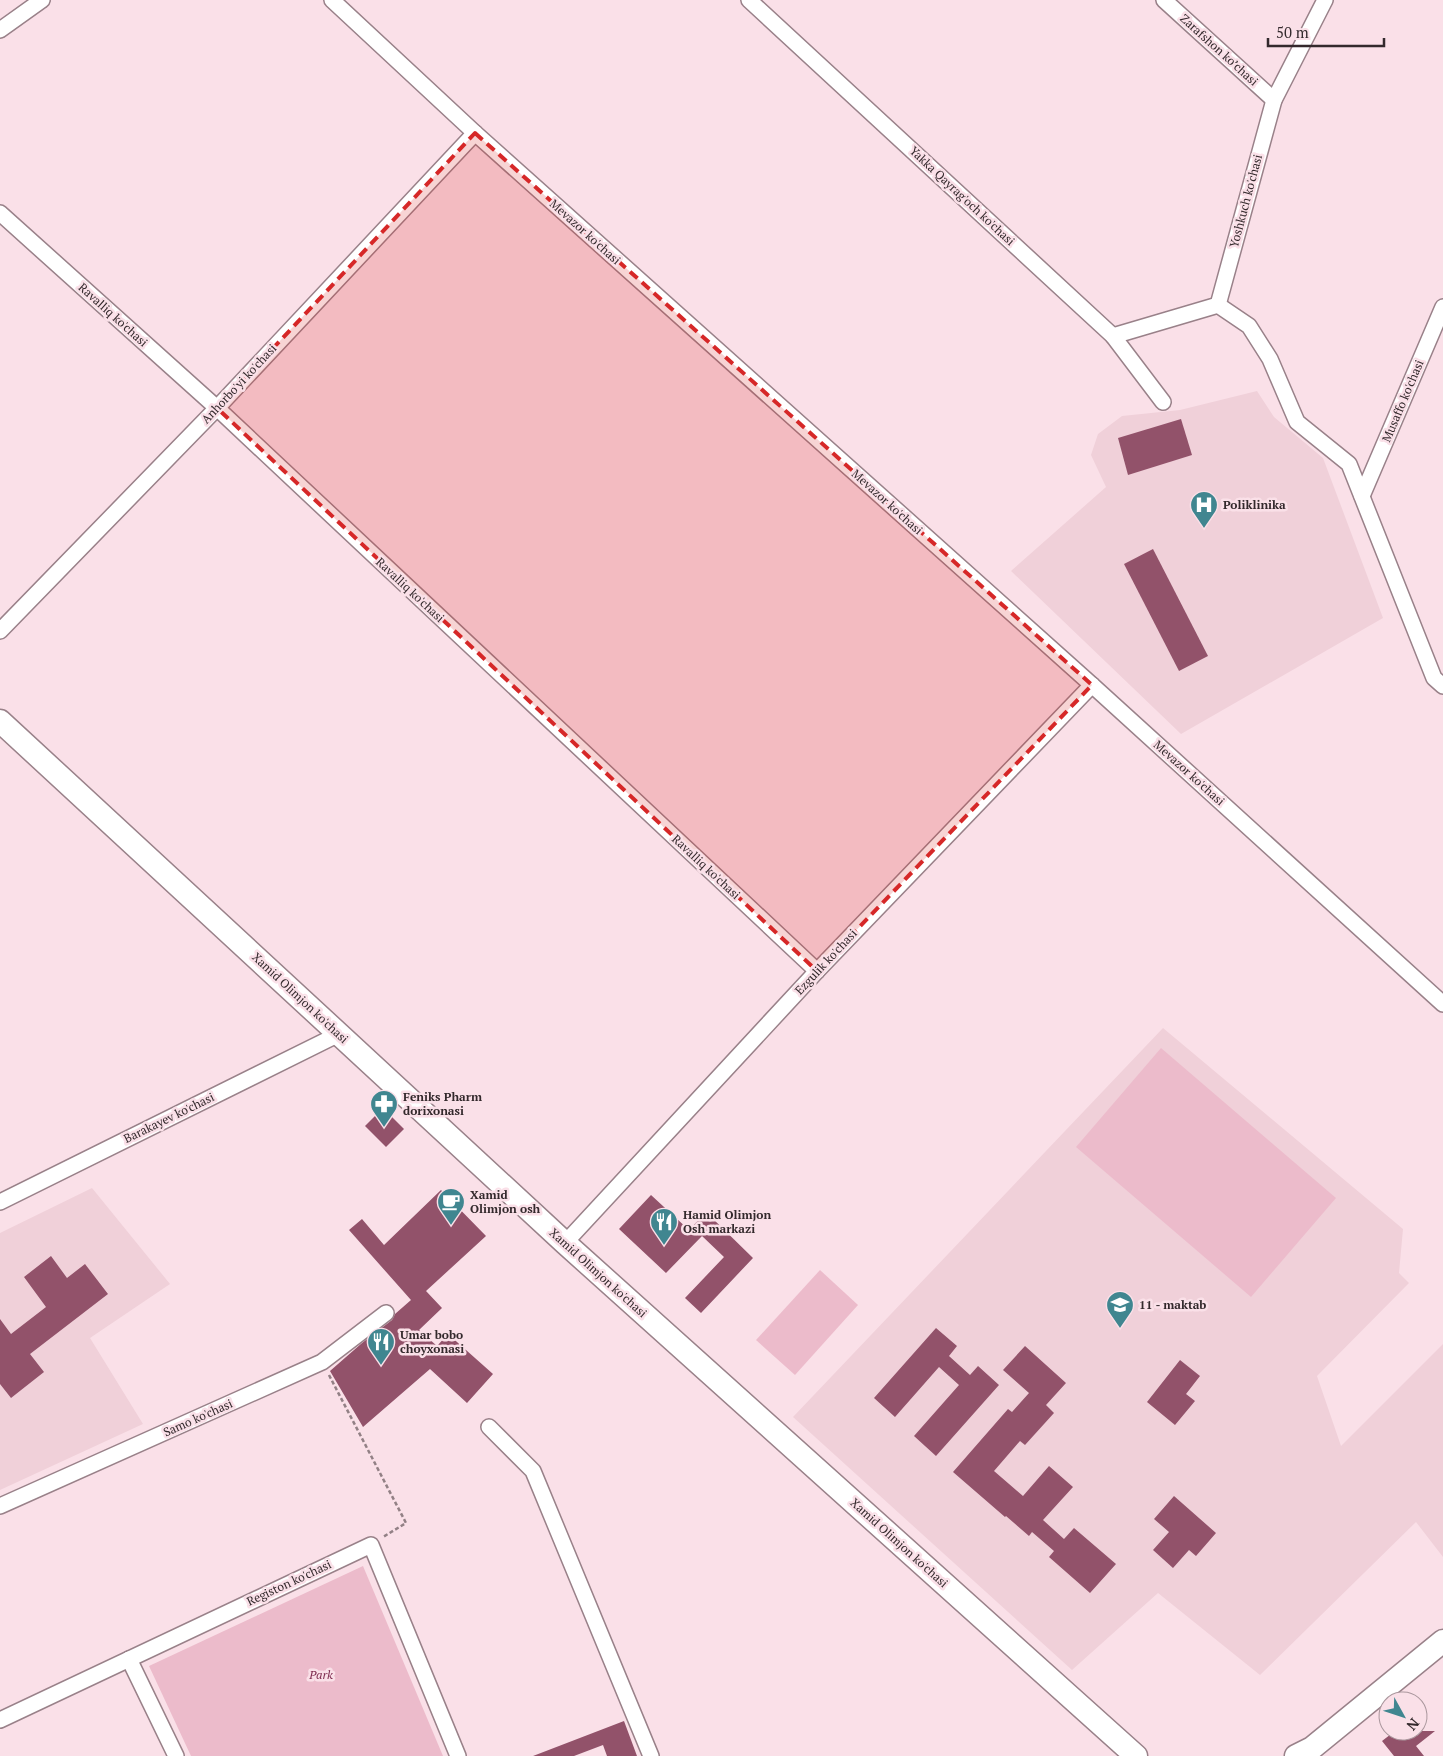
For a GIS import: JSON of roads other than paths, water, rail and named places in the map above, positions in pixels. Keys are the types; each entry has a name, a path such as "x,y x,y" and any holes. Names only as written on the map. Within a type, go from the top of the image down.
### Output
{"main road":[{"name":"Xamid Olimjon ko'chasi","path":"0,721 565,1243 1136,1756"},
{"path":"1296,1756 1312,1748 1443,1641"}],"street":[{"path":"0,30 42,0"},
{"name":"Mevazor ko'chasi","path":"332,0 475,133 1092,685 1443,1004"},
{"name":"Yakka Qayrag'och ko'chasi","path":"750,0 1113,336 1163,402"},
{"name":"Zarafshon ko’chasi","path":"1164,0 1274,100"},
{"name":"Yoshkuch ko'chasi","path":"1218,305 1274,100 1325,0"},
{"name":"Anhorbo'yi ko'chasi","path":"0,632 217,408 475,133"},
{"name":"Ravalliq ko'chasi","path":"0,213 217,408 817,971"},
{"path":"1113,336 1218,305 1249,326 1270,359 1297,422 1349,464 1434,678 1443,686"},
{"name":"Musaffo ko'chasi","path":"1362,496 1443,307"},
{"name":"Ezgulik ko'chasi","path":"565,1243 817,971 1092,685"},
{"name":"Barakayev ko'chasi","path":"0,1202 339,1034"},
{"name":"Samo ko'chasi","path":"0,1506 322,1362 386,1313"},
{"path":"489,1427 533,1471 651,1756"},
{"name":"Registon ko'chasi","path":"0,1720 371,1545 458,1756"},
{"path":"129,1659 176,1756"}],"place":[{"name":"Poliklinika","path":"1204,529"},
{"name":"Feniks Pharm dorixonasi","path":"384,1128"},
{"name":"Xamid Olimjon osh","path":"451,1226"},
{"name":"Hamid Olimjon Osh markazi","path":"664,1246"},
{"name":"11 - maktab","path":"1120,1329"},
{"name":"Umar bobo choyxonasi","path":"381,1366"}],"park label":[{"name":"Park","path":"321,1675"}]}
